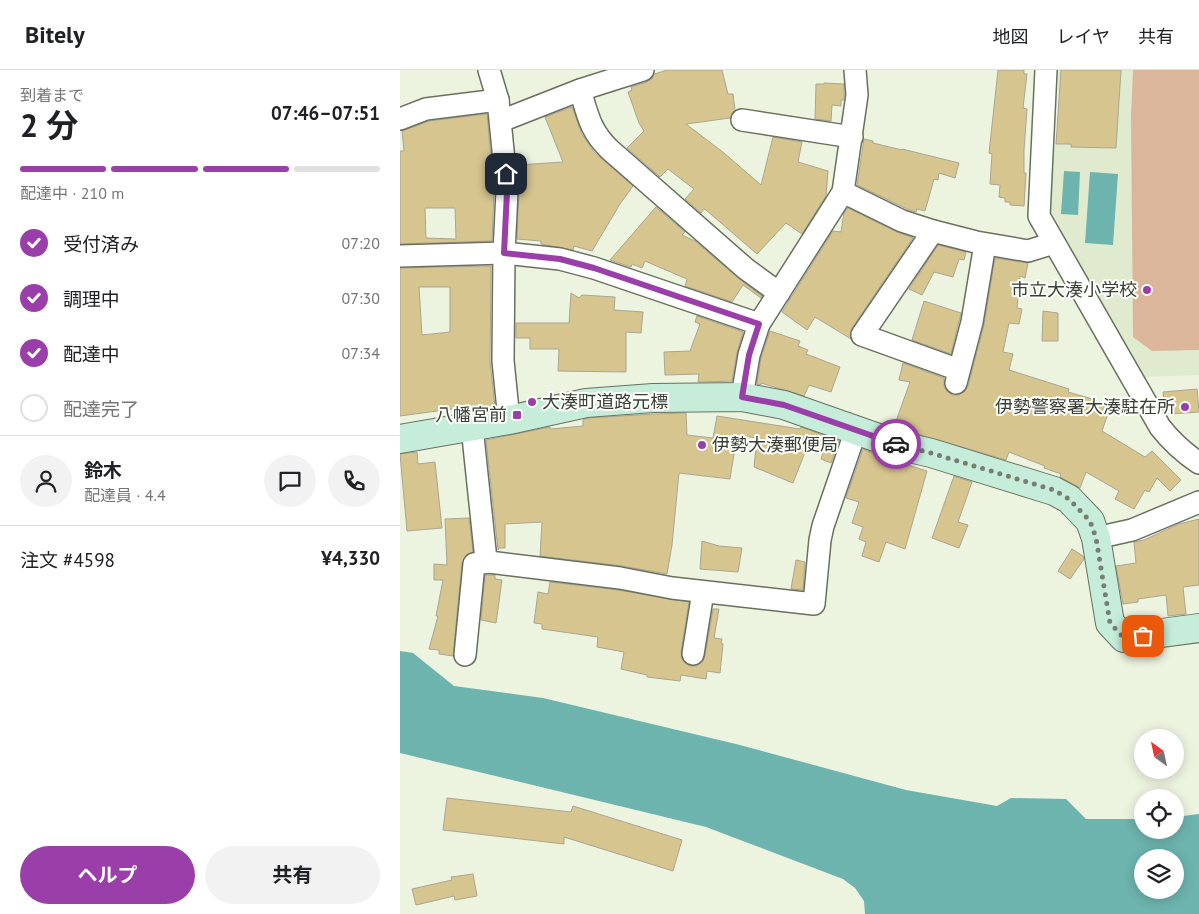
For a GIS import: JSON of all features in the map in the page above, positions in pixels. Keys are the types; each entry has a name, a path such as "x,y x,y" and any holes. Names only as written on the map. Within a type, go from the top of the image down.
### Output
{"main road":[{"path":"400,439 509,420 586,402 653,398 742,397 784,405 901,446 931,453 1054,490 1069,499 1090,521 1096,538 1110,623 1124,638 1199,628"}],"street":[{"path":"489,70 498,100 507,192 504,253 503,361 509,420"},
{"path":"501,121 580,90 643,70"},
{"path":"742,397 749,355 759,324 843,192 857,96 855,70"},
{"path":"1046,70 1039,216 1160,427 1188,456 1199,463"},
{"path":"580,90 588,117 597,136 603,143 746,269 779,293"},
{"path":"400,119 426,109 498,100"},
{"path":"742,120 852,137"},
{"path":"843,192 902,221 985,244 1028,251 1054,243"},
{"path":"933,231 862,335 958,376 972,322 985,244"},
{"path":"400,256 504,253 560,259 594,268 759,324"},
{"path":"472,427 486,560 489,562"},
{"path":"465,655 474,564 489,562 620,578 672,588 814,604 823,526 856,430"},
{"path":"1096,538 1132,530 1199,502"},
{"path":"692,654 703,592"}],"shaded area":[{"name":"市立大湊小学校","path":"1058,70 1199,70 1199,375 1143,377 1048,206 1058,122"},
{"path":"1133,70 1199,70 1199,350 1152,351 1133,337 1131,116"}],"water":[{"path":"1064,171 1080,172 1078,215 1061,214"},
{"path":"1090,172 1118,174 1113,245 1085,243"},
{"path":"400,651 413,653 454,686 543,698 740,745 906,790 997,806 1011,798 1066,799 1086,819 1134,819 1134,839 1184,839 1184,816 1199,814 1199,914 865,914 864,901 855,888 843,879 706,827 400,753"}],"building":[{"path":"668,70 722,70 728,94 733,94 735,110 730,118 686,124 761,185 773,137 802,142 798,162 828,171 826,196 802,234 786,223 757,254 706,210 704,209 701,213 685,199 694,189 668,169 660,177 627,148 644,131 639,123 628,92 632,90 631,87 652,79 654,74"},
{"path":"998,70 1024,70 1024,74 1027,74 1023,108 1027,109 1024,150 1024,173 1026,173 1024,206 1010,205 1010,202 1005,202 1005,198 999,197 1000,185 990,184 992,154 989,153"},
{"path":"1061,70 1121,70 1116,148 1071,147 1071,144 1056,144"},
{"path":"816,84 844,84 844,100 841,100 841,106 832,105 831,121 815,119"},
{"path":"572,107 582,134 594,152 633,186 592,251 574,246 573,250 541,244 541,241 517,239 519,191 517,165 563,162 545,117"},
{"path":"487,114 494,191 492,241 400,244 400,151 404,151 402,131 429,121","holes":["425,208 455,208 456,239 426,238"]},
{"path":"864,139 873,141 873,143 959,163 955,178 939,173 938,180 934,179 925,211 917,209 916,212 907,209 857,185"},
{"path":"656,207 685,232 682,235 695,241 762,296 761,298 743,285 732,302 685,286 687,279 645,261 642,268 632,264 631,267 610,260"},
{"path":"848,208 913,238 852,328 851,339 815,317 807,330 782,312 833,231 841,232 844,213"},
{"path":"938,245 966,252 964,260 959,259 953,277 934,272 922,295 909,289"},
{"path":"995,258 1028,263 1025,278 1020,276 1017,308 1022,309 1019,324 1009,323 1003,352 1013,354 1009,370 1069,389 1068,392 1096,400 1095,403 1110,408 1102,431 1145,457 1152,451 1181,480 1170,491 1157,478 1149,492 1145,490 1134,509 1115,499 1119,491 1086,472 1080,488 1060,477 1061,474 1009,452 1006,460 894,427 910,382 899,380 903,363 944,378 944,387 952,395 959,395 968,386 984,325"},
{"path":"491,266 490,361 495,407 467,411 467,407 400,416 400,268","holes":["419,287 450,287 450,332 422,335"]},
{"path":"571,293 579,298 582,295 615,297 614,310 643,312 641,333 626,332 626,372 558,371 559,349 530,349 530,338 516,338 516,323 569,323"},
{"path":"924,301 961,313 951,354 912,340"},
{"path":"1043,311 1058,313 1058,341 1042,341"},
{"path":"697,316 743,332 732,381 698,382 699,374 665,375 664,352 690,351 700,324 695,322"},
{"path":"770,331 800,341 798,346 808,350 806,354 840,367 831,392 809,385 804,396 761,383 761,385 757,384 761,358"},
{"path":"1197,389 1199,412 1171,414 1171,409 1165,410 1163,392"},
{"path":"686,413 687,435 713,438 717,416 800,429 801,427 839,441 831,463 821,459 823,453 807,447 793,483 754,467 757,438 737,435 730,479 679,473 672,545 667,574 622,566 540,556 542,522 505,524 505,548 499,548 498,550 486,440 550,427 550,429 583,426 583,420 588,418"},
{"path":"863,449 927,471 905,549 886,542 879,562 862,556 866,542 859,539 863,527 852,523 859,502 846,498"},
{"path":"417,452 418,464 435,462 442,528 407,531 400,454"},
{"path":"954,476 972,482 958,522 968,525 959,548 932,538"},
{"path":"469,518 473,552 467,554 462,563 453,656 439,654 439,650 429,649 438,616 436,616 443,580 434,580 434,564 447,565 445,519"},
{"path":"1199,519 1199,585 1183,587 1186,614 1168,616 1166,595 1138,599 1138,602 1123,604 1116,566 1136,563 1134,542 1144,540 1179,524"},
{"path":"702,541 719,546 742,548 738,572 700,569"},
{"path":"1072,549 1083,556 1084,559 1070,579 1058,571"},
{"path":"796,560 805,562 803,590 791,589"},
{"path":"485,575 495,575 495,579 502,580 496,623 481,620"},
{"path":"550,582 618,590 689,602 681,652 682,659 691,666 697,666 703,661 713,609 719,609 714,638 722,639 721,643 723,644 720,673 707,671 706,679 681,675 680,681 647,677 647,675 621,669 624,652 597,647 598,637 542,629 542,624 534,623 538,592 548,594"},
{"path":"447,798 571,812 573,806 682,840 673,871 564,837 564,844 443,830"},
{"path":"473,874 477,896 455,900 454,896 416,905 412,889 452,880 451,877"}],"way so far":[{"path":"896,444 1054,490 1069,499 1090,521 1096,538 1110,623 1124,638 1143,636"}],"place":[{"name":"市立大湊小学校","path":"1147,290"},
{"name":"大湊町道路元標","path":"532,402"},
{"name":"伊勢警察署大湊駐在所","path":"1185,407"},
{"name":"八幡宮前","path":"517,415"},
{"name":"伊勢大湊郵便局","path":"702,445"}],"route":[{"path":"506,174 504,253 560,259 594,268 759,324 749,355 742,397 784,405 896,444"}]}
